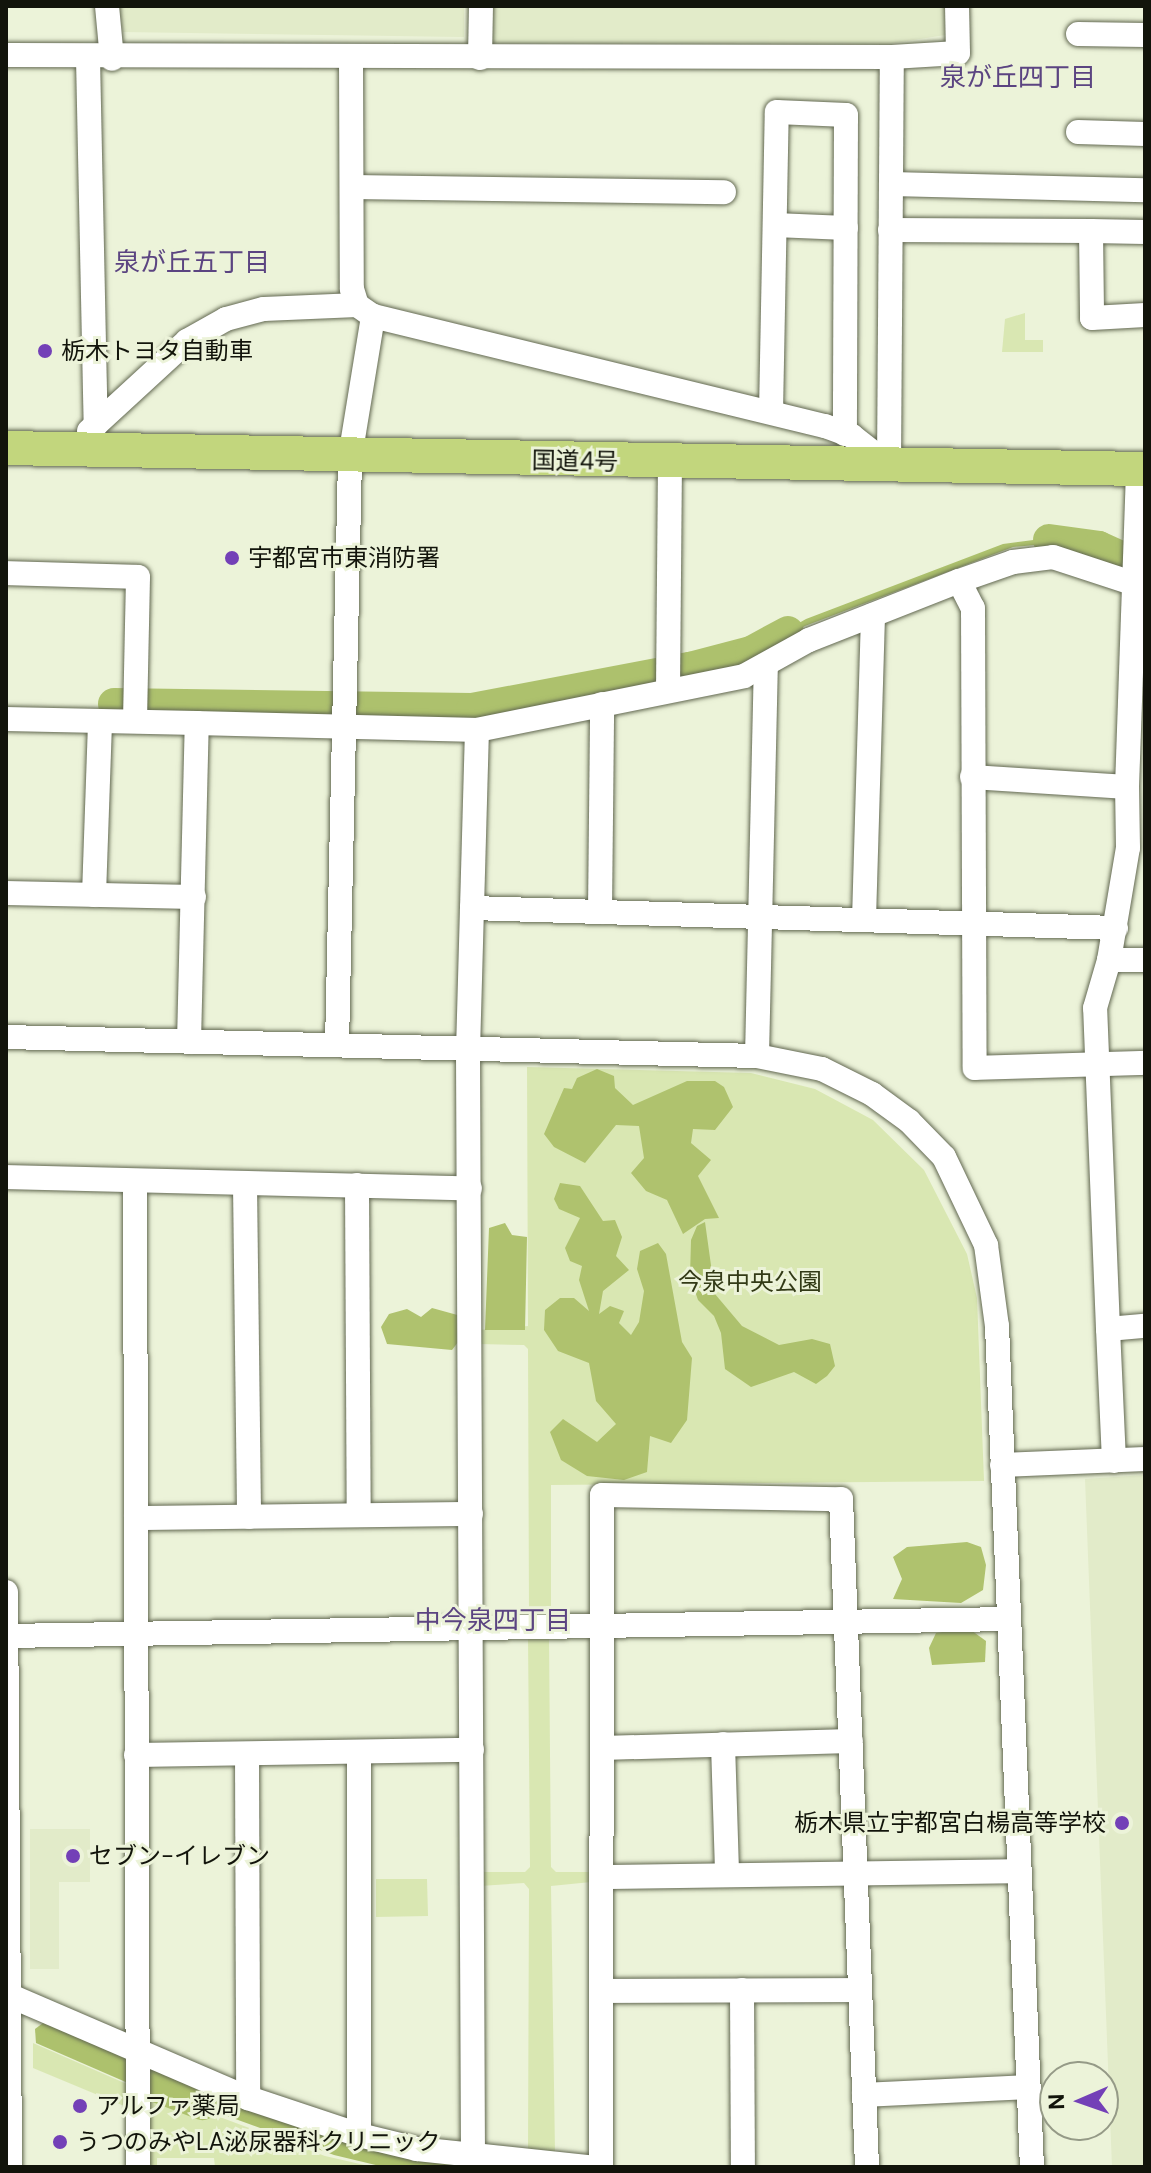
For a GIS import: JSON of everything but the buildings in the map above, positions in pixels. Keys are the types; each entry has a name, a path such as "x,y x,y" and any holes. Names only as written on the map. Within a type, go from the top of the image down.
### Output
{"highway":[{"name":"国道4号","path":"6,448 88,438 350,457 1141,469"}],"street":[{"path":"88,438 100,58 107,6"},
{"path":"480,58 481,6"},
{"path":"6,55 100,58 892,57 958,53 957,6"},
{"path":"1078,34 1145,35"},
{"path":"889,465 892,57"},
{"path":"337,1045 350,457 365,311 352,187 351,58"},
{"path":"771,412 777,112 846,115 845,434"},
{"path":"1078,132 1145,134"},
{"path":"891,184 1145,190"},
{"path":"352,187 724,192"},
{"path":"775,225 846,228"},
{"path":"890,230 1145,232"},
{"path":"1091,231 1092,318 1145,315"},
{"path":"88,438 187,341 226,319 264,309 365,311 771,412 845,434 889,465"},
{"path":"668,690 670,462"},
{"path":"1114,1461 1095,1008 1136,848 1127,787 1138,718 1135,584 1141,469"},
{"path":"6,719 477,730 766,666 809,640 1013,562 1053,557 1135,584"},
{"path":"6,573 138,577 135,721"},
{"path":"959,581 973,608 975,1068 1145,1063"},
{"path":"864,919 873,615"},
{"path":"757,1056 766,666"},
{"path":"600,912 602,704"},
{"path":"94,895 100,721"},
{"path":"189,1042 197,723"},
{"path":"473,2156 468,1051 477,730"},
{"path":"972,777 1127,787"},
{"path":"6,893 194,897"},
{"path":"472,908 1116,928"},
{"path":"1109,960 1145,960"},
{"path":"6,1037 757,1056 822,1069 872,1094 909,1121 944,1157 969,1203 993,1283 1032,2167"},
{"path":"6,1177 470,1188"},
{"path":"135,1181 138,2167"},
{"path":"245,1184 249,1517"},
{"path":"357,1185 359,1515"},
{"path":"1108,1329 1145,1326"},
{"path":"1002,1465 1145,1459"},
{"path":"601,2167 604,1877 602,1495 841,1499 867,2167"},
{"path":"136,1518 471,1514"},
{"path":"6,1592 10,2167"},
{"path":"6,1636 1008,1619"},
{"path":"602,1748 851,1741"},
{"path":"723,1744 727,1873"},
{"path":"136,1755 472,1750"},
{"path":"359,1752 359,2135"},
{"path":"247,1755 248,2098"},
{"path":"604,1877 1019,1871"},
{"path":"742,1990 743,2167"},
{"path":"603,1991 860,1990"},
{"path":"8,1995 248,2098 359,2135 473,2156 589,2167"},
{"path":"864,2095 1028,2087"}],"shaded area":[{"path":"119,6 464,6 464,37 123,32"},
{"path":"491,6 945,6 945,35 888,44 490,43"},
{"path":"1041,539 1084,543 1112,553 1110,558 1046,544 1013,547 805,626 749,658 686,671 686,666 747,653 806,619 1003,544"},
{"path":"649,673 650,678 474,710 376,709 376,704 475,706"},
{"path":"165,703 305,707 305,712 164,708"},
{"path":"597,1069 614,1076 615,1088 633,1105 687,1081 715,1081 724,1087 733,1107 715,1130 693,1129 691,1143 711,1160 698,1176 719,1218 705,1219 683,1234 667,1200 646,1191 631,1173 644,1158 639,1126 616,1125 585,1163 554,1147 544,1134 564,1088 572,1089 577,1078"},
{"path":"560,1183 580,1186 603,1221 615,1220 622,1237 616,1256 629,1270 603,1291 599,1314 610,1306 624,1311 619,1323 631,1335 639,1322 644,1291 637,1269 640,1251 658,1243 666,1254 682,1342 692,1358 687,1420 671,1443 650,1436 647,1472 624,1480 587,1476 561,1460 550,1432 563,1419 597,1442 616,1424 596,1401 589,1363 558,1351 544,1330 545,1310 560,1298 574,1298 589,1311 579,1280 582,1266 570,1261 565,1248 580,1218 559,1209 554,1199"},
{"path":"705,1222 715,1294 742,1326 779,1345 812,1339 830,1344 835,1366 827,1376 816,1384 794,1372 751,1387 725,1369 721,1333 714,1316 698,1300 690,1277 691,1240 697,1226"},
{"path":"505,1223 512,1235 527,1237 525,1330 485,1330 489,1228"},
{"path":"432,1308 461,1316 462,1337 452,1350 387,1344 381,1327 389,1314 407,1309 421,1317"},
{"name":"栃木県立宇都宮白楊高等学校","path":"1145,1475 1145,2167 1112,2167 1111,2141 1119,2141 1119,2061 1108,2061 1085,1479"},
{"path":"967,1542 981,1547 986,1565 983,1590 961,1603 893,1599 902,1579 893,1557 907,1547"},
{"path":"968,1628 986,1641 985,1662 932,1665 929,1648 936,1633"},
{"path":"30,1829 90,1829 90,1882 59,1882 59,1969 30,1969"},
{"path":"47,2020 123,2054 128,2061 128,2083 36,2043 35,2029"},
{"path":"161,2068 509,2167 384,2167 334,2155 161,2092"}],"green space":[{"path":"1025,313 1025,340 1043,340 1043,352 1002,352 1005,319"},
{"name":"今泉中央公園","path":"527,1067 751,1073 815,1089 873,1120 924,1170 967,1254 977,1298 984,1481 551,1485 551,1612 529,1612 528,1349 524,1345 479,1344 479,1330 528,1326"},
{"path":"528,1637 549,1637 551,1867 556,1872 591,1872 591,1882 551,1886 555,2152 528,2150 529,1889 524,1883 480,1886 480,1867 484,1872 525,1872 530,1867"},
{"path":"376,1879 427,1879 428,1916 376,1917"},
{"path":"33,2043 129,2085 129,2108 33,2068"},
{"path":"147,2090 325,2156 373,2167 215,2167 214,2158 157,2158 157,2167 152,2167 147,2159"}],"waterway":[{"path":"1049,540 1099,547 1145,568"},
{"path":"114,704 472,709 690,668 751,652 788,632"},
{"path":"153,2085 202,2104"}],"place":[{"name":"栃木トヨタ自動車","path":"45,351"},
{"name":"宇都宮市東消防署","path":"232,558"},
{"name":"栃木県立宇都宮白楊高等学校","path":"1122,1823"},
{"name":"セブン-イレブン","path":"73,1856"},
{"name":"アルファ薬局","path":"80,2106"},
{"name":"うつのみやLA泌尿器科クリニック","path":"60,2142"}],"district":[{"name":"泉が丘四丁目","path":"1018,78"},
{"name":"泉が丘五丁目","path":"192,263"},
{"name":"中今泉四丁目","path":"493,1621"}]}
